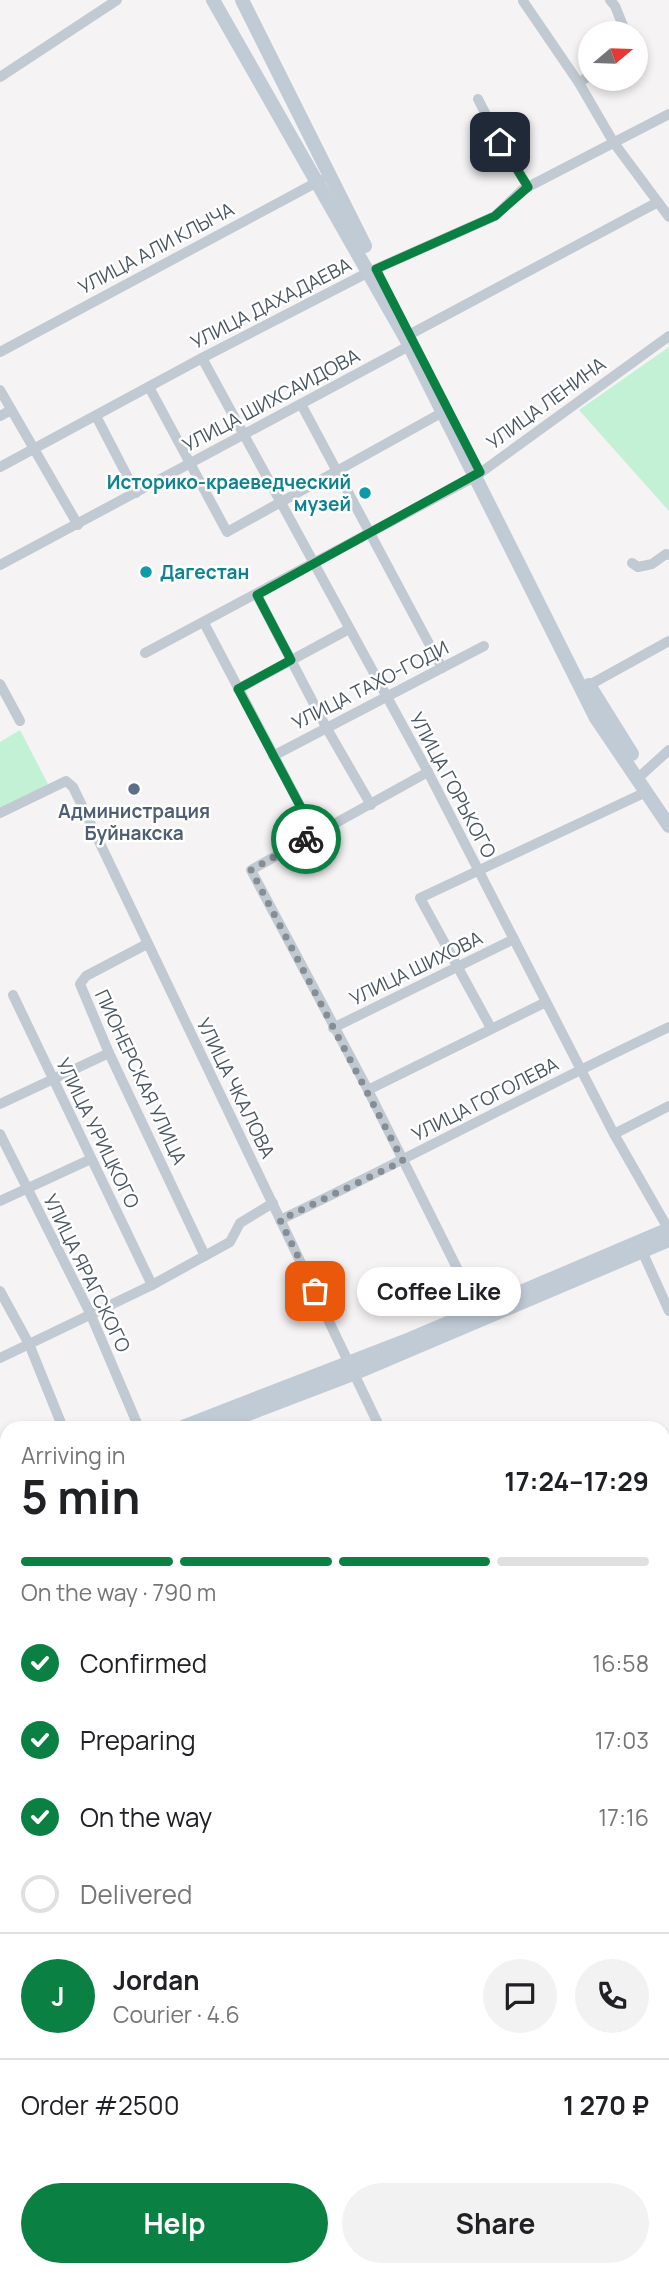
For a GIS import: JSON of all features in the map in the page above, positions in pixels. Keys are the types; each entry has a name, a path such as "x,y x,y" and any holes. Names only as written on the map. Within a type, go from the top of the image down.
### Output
{"main road":[{"path":"213,0 323,179 478,474 585,687 669,826"},
{"path":"242,0 323,179"},
{"path":"408,339 443,412 478,474"},
{"path":"642,781 669,811"},
{"path":"200,1421 351,1368 478,1310 669,1229"},
{"path":"227,1421 351,1368 669,1240"}],"street":[{"path":"0,77 117,0"},
{"path":"610,0 621,21"},
{"path":"523,1 578,82"},
{"path":"584,91 614,143 669,218"},
{"path":"478,99 511,164 514,164 528,187"},
{"name":"УЛИЦА ДАХАДАЕВА","path":"0,467 202,358 373,271 495,216 528,187 669,114"},
{"name":"УЛИЦА АЛИ КЛЫЧА","path":"0,352 323,179"},
{"name":"УЛИЦА ШИХСАИДОВА","path":"0,565 301,404 408,339 658,202"},
{"name":"УЛИЦА ЛЕНИНА","path":"145,653 478,474 669,336"},
{"name":"УЛИЦА ГОРЬКОГО","path":"202,358 428,772 614,1133 669,1229"},
{"path":"149,387 227,532 443,412"},
{"path":"0,390 78,525"},
{"path":"301,404 442,668"},
{"path":"0,416 11,410"},
{"path":"96,416 136,493"},
{"path":"632,563 638,567 652,564 666,554 669,555"},
{"path":"257,595 326,727 371,805"},
{"path":"204,623 315,834"},
{"path":"238,689 349,629"},
{"path":"585,687 669,641"},
{"name":"УЛИЦА ТАХО-ГОДИ","path":"273,756 484,646"},
{"path":"0,684 20,721"},
{"path":"491,1028 421,898 478,869 623,804 669,750"},
{"path":"428,772 251,870 368,1090 478,1310"},
{"name":"УЛИЦА ЧКАЛОВА","path":"0,813 66,781 73,787 377,1421"},
{"name":"УЛИЦА ШИХОВА","path":"333,1028 514,939"},
{"name":"ПИОНЕРСКАЯ УЛИЦА","path":"147,944 86,976 80,984 109,1053 205,1256"},
{"name":"УЛИЦА УРИЦКОГО","path":"13,995 152,1285"},
{"path":"368,1090 546,1002"},
{"name":"УЛИЦА ГОГОЛЕВА","path":"280,1220 669,1027"},
{"path":"0,1104 109,1053"},
{"path":"614,1133 669,1106"},
{"name":"УЛИЦА ЯРАГСКОГО","path":"0,1134 89,1313 136,1421"},
{"path":"0,1201 91,1159"},
{"path":"0,1358 152,1285 230,1242 240,1223 272,1203"},
{"path":"642,1251 669,1311"},
{"path":"0,1291 29,1344 60,1421"}],"green space":[{"path":"669,347 669,511 579,410"},
{"path":"20,730 48,784 0,809 0,742"}],"way so far":[{"path":"306,839 251,870 403,1161 280,1220 315,1291"}],"place":[{"name":"Историко-краеведческий музей","path":"365,493"},
{"name":"Дагестан","path":"146,572"},
{"name":"Администрация Буйнакска","path":"134,789"},
{"name":"Coffee Like","path":"315,1291"}],"route":[{"path":"306,839 315,834 238,689 291,660 257,595 480,472 376,269 495,216 528,187 514,164 511,164 500,142"}]}
